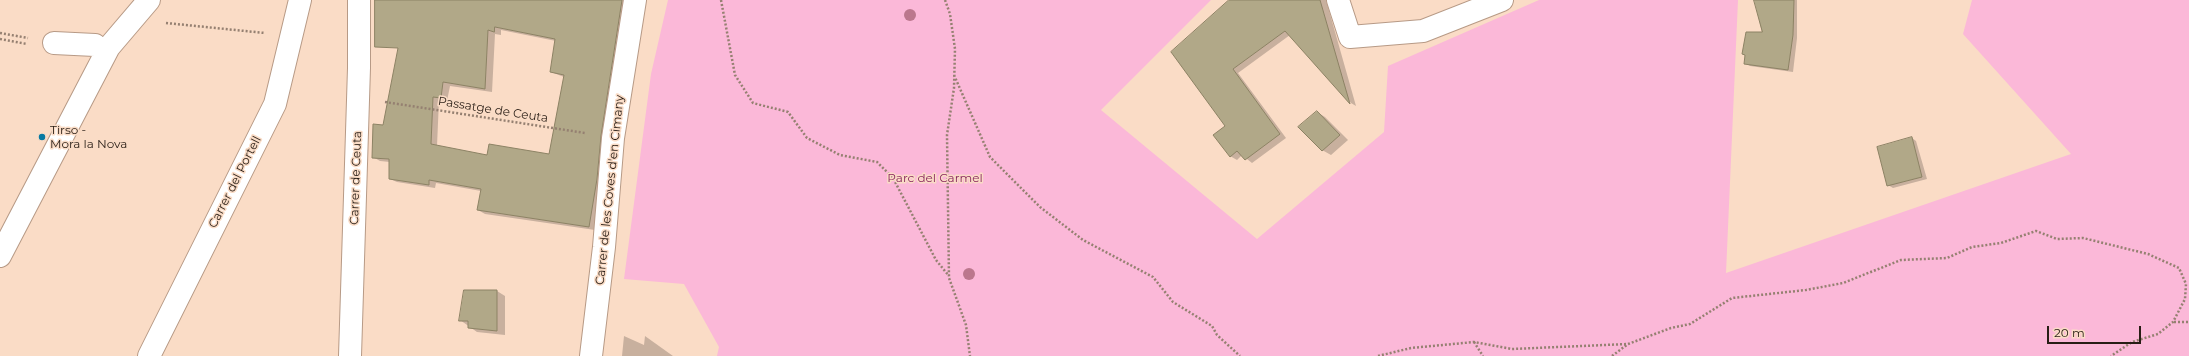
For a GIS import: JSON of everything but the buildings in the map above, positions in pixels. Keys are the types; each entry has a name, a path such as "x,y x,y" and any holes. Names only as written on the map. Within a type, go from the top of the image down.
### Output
{"street":[{"path":"0,256 109,47 149,0"},
{"name":"Carrer del Portell","path":"149,356 274,104 300,0"},
{"name":"Carrer de Ceuta","path":"350,356 359,68 359,0"},
{"name":"Carrer de les Coves d'en Cimany","path":"591,356 604,247 613,138 635,0"},
{"path":"1338,0 1350,37 1423,31 1502,0"},
{"path":"54,43 96,45"}],"path":[{"path":"721,0 735,75 753,103 788,112 807,138 840,155 877,162 893,178 936,260 949,276"},
{"path":"945,0 950,14 955,49 954,75 947,135 949,276 966,325 970,356"},
{"path":"171,24 261,33"},
{"path":"954,75 990,157 1040,207 1083,240 1153,277 1173,302 1212,326 1217,335 1240,356"},
{"name":"Passatge de Ceuta","path":"378,101 613,138"},
{"path":"1612,356 1628,344 1671,328 1690,324 1732,298 1806,290 1843,283 1901,260 1947,258 1972,247 2001,243 2036,230 2057,239 2084,238 2148,254 2179,268 2186,284 2185,299 2173,322 2158,334 2132,342 2111,356"},
{"path":"2173,322 2189,322"},
{"path":"1378,356 1411,348 1474,342 1512,350 1628,344"},
{"path":"1474,342 1483,356"}],"green space":[{"name":"Parc del Carmel","path":"668,0 1211,0 1101,110 1257,239 1384,132 1388,66 1539,0 1738,0 1726,273 2071,154 1963,34 1972,0 2189,0 2189,356 717,356 719,347 684,284 624,279 651,74"}],"place":[{"name":"Tirso - Mora la Nova","path":"42,137"}]}
